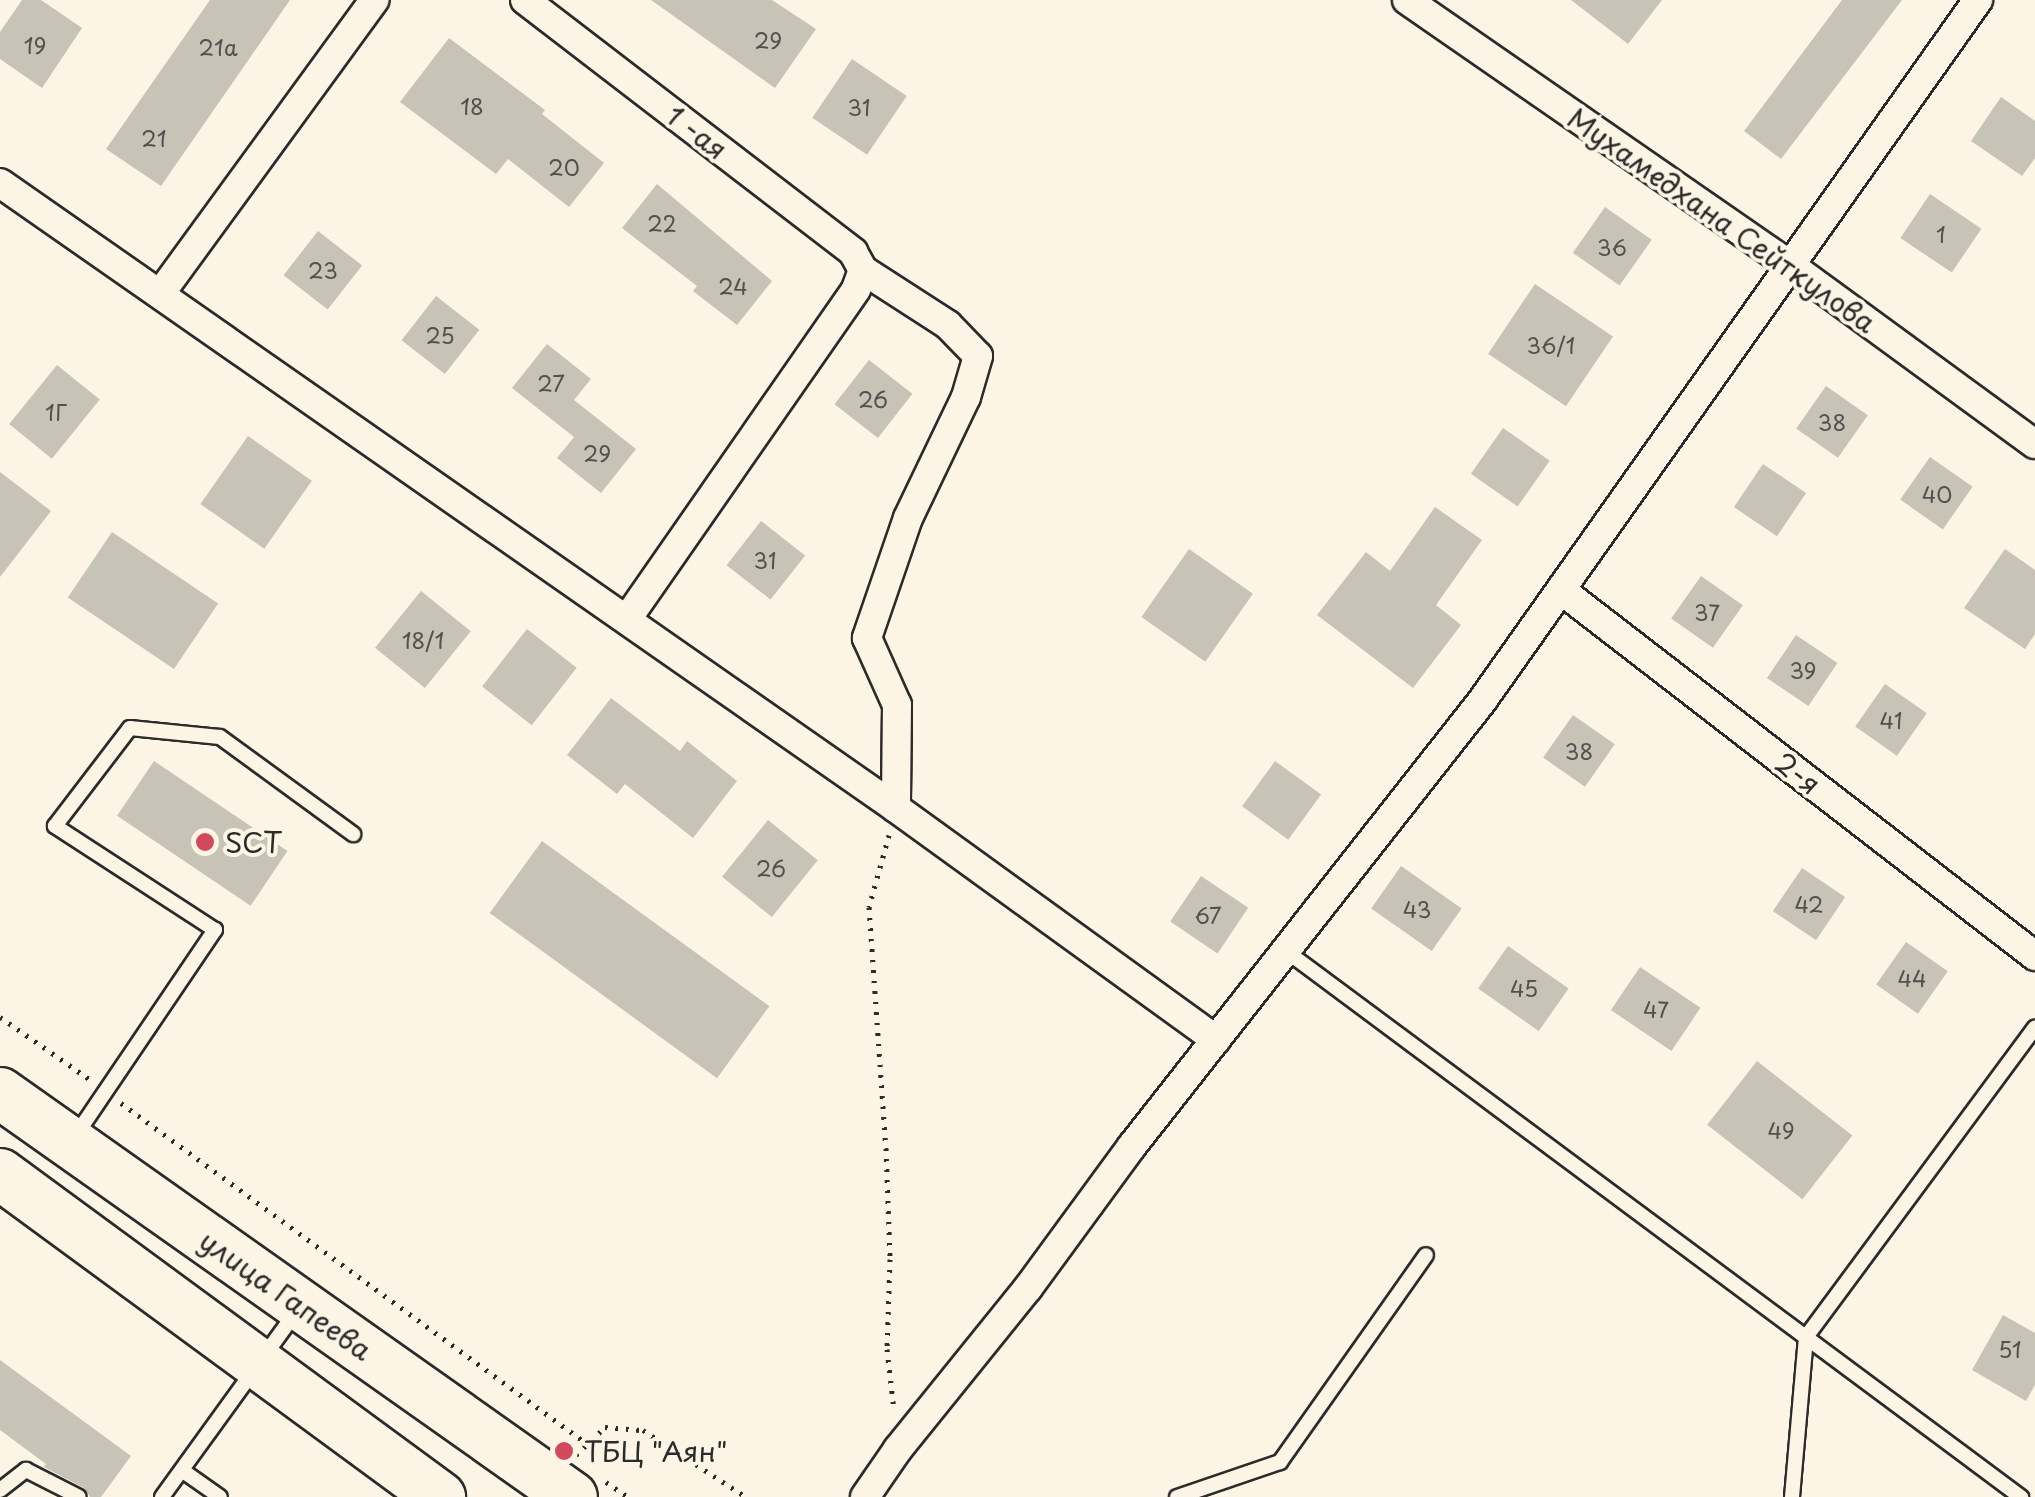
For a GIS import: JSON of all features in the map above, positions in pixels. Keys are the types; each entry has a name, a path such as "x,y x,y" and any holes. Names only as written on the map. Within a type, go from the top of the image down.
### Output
{"highway":[{"name":"улица Гапеева","path":"0,1093 572,1497"},
{"path":"0,1174 440,1497"}],"street":[{"path":"160,294 374,0"},
{"name":"1 -ая","path":"526,0 852,252 863,270 948,326 978,356 966,397 908,518 867,638 897,705 896,808"},
{"name":"Мухамедхана Сейткулова","path":"1407,0 1790,265 2035,444"},
{"path":"866,1497 898,1448 1028,1288 1216,1040 1482,701 1978,0"},
{"path":"0,182 896,808 1216,1040"},
{"path":"627,619 856,289 863,270"},
{"name":"2-я","path":"1561,590 2035,956"}],"lane":[{"path":"70,1144 215,930 55,826 130,728 220,737 353,834"},
{"path":"1286,951 2021,1497"},
{"path":"1792,1497 1806,1337 2035,1027"},
{"path":"1177,1497 1280,1462 1426,1255"},
{"path":"162,1497 301,1305"},
{"path":"0,1490 26,1470 78,1497"},
{"path":"183,1471 220,1497"}],"path":[{"path":"896,808 869,908 886,1148 890,1259 887,1348 898,1448"},
{"path":"0,1017 98,1086"},
{"path":"114,1098 586,1444 605,1426 643,1430 746,1497"}],"building":[{"path":"22,0 41,0 82,28 42,88 0,59 0,32"},
{"path":"210,0 290,0 161,186 106,149"},
{"path":"651,0 772,0 816,29 775,88"},
{"path":"1571,0 1662,0 1628,44"},
{"path":"1842,0 1902,0 1781,159 1744,131"},
{"path":"449,38 545,110 542,114 604,163 569,207 508,159 496,174 400,102"},
{"path":"852,59 907,96 867,155 812,118"},
{"path":"2001,97 2035,121 2035,158 2022,176 1971,141"},
{"path":"657,184 772,281 737,325 693,291 697,286 622,228"},
{"path":"1930,194 1981,229 1952,273 1900,238"},
{"path":"1605,207 1652,240 1620,286 1573,253"},
{"path":"318,231 362,265 328,310 284,275"},
{"path":"1535,284 1613,337 1566,406 1488,354"},
{"path":"436,296 479,330 445,374 402,340"},
{"path":"547,344 591,379 574,400 636,449 601,493 557,458 574,437 512,388"},
{"path":"869,360 912,394 878,438 835,404"},
{"path":"57,365 100,400 52,459 9,424"},
{"path":"1826,386 1868,415 1838,458 1796,429"},
{"path":"1503,428 1550,461 1518,507 1471,474"},
{"path":"248,436 312,481 264,549 200,504"},
{"path":"1930,457 1973,487 1943,529 1900,500"},
{"path":"1763,464 1806,493 1777,536 1734,507"},
{"path":"0,472 51,511 0,577"},
{"path":"1435,507 1482,540 1436,605 1461,625 1413,688 1317,615 1366,552 1390,571"},
{"path":"761,521 805,555 771,600 727,565"},
{"path":"112,532 218,604 174,669 68,597"},
{"path":"1189,549 1253,594 1205,662 1141,617"},
{"path":"2005,549 2035,570 2035,634 2025,649 1964,608"},
{"path":"1701,576 1743,605 1713,648 1671,619"},
{"path":"421,591 471,631 425,688 375,648"},
{"path":"527,629 577,668 532,725 482,687"},
{"path":"1796,635 1837,663 1808,706 1767,678"},
{"path":"1885,684 1927,713 1897,756 1855,727"},
{"path":"611,698 680,751 687,741 737,781 693,838 625,784 617,794 567,755"},
{"path":"1573,715 1615,744 1585,787 1543,758"},
{"path":"154,761 287,851 251,906 117,816"},
{"path":"1275,761 1321,795 1288,840 1242,806"},
{"path":"768,820 818,860 772,917 722,877"},
{"path":"542,841 769,1006 717,1078 490,913"},
{"path":"1401,866 1462,908 1432,951 1371,909"},
{"path":"1802,868 1845,897 1816,940 1773,911"},
{"path":"1201,876 1248,908 1217,953 1170,922"},
{"path":"1906,942 1948,971 1918,1014 1876,985"},
{"path":"1508,946 1569,988 1539,1031 1478,989"},
{"path":"1640,967 1701,1008 1671,1051 1611,1010"},
{"path":"1757,1061 1852,1135 1802,1199 1707,1125"},
{"path":"2003,1315 2035,1333 2035,1385 2026,1401 1972,1370"},
{"path":"0,1360 131,1456 101,1497 90,1497 84,1488 44,1467 46,1464 0,1430"}],"place":[{"name":"SCT","path":"205,842"},
{"name":"ТБЦ \"Аян\"","path":"564,1451"}]}
